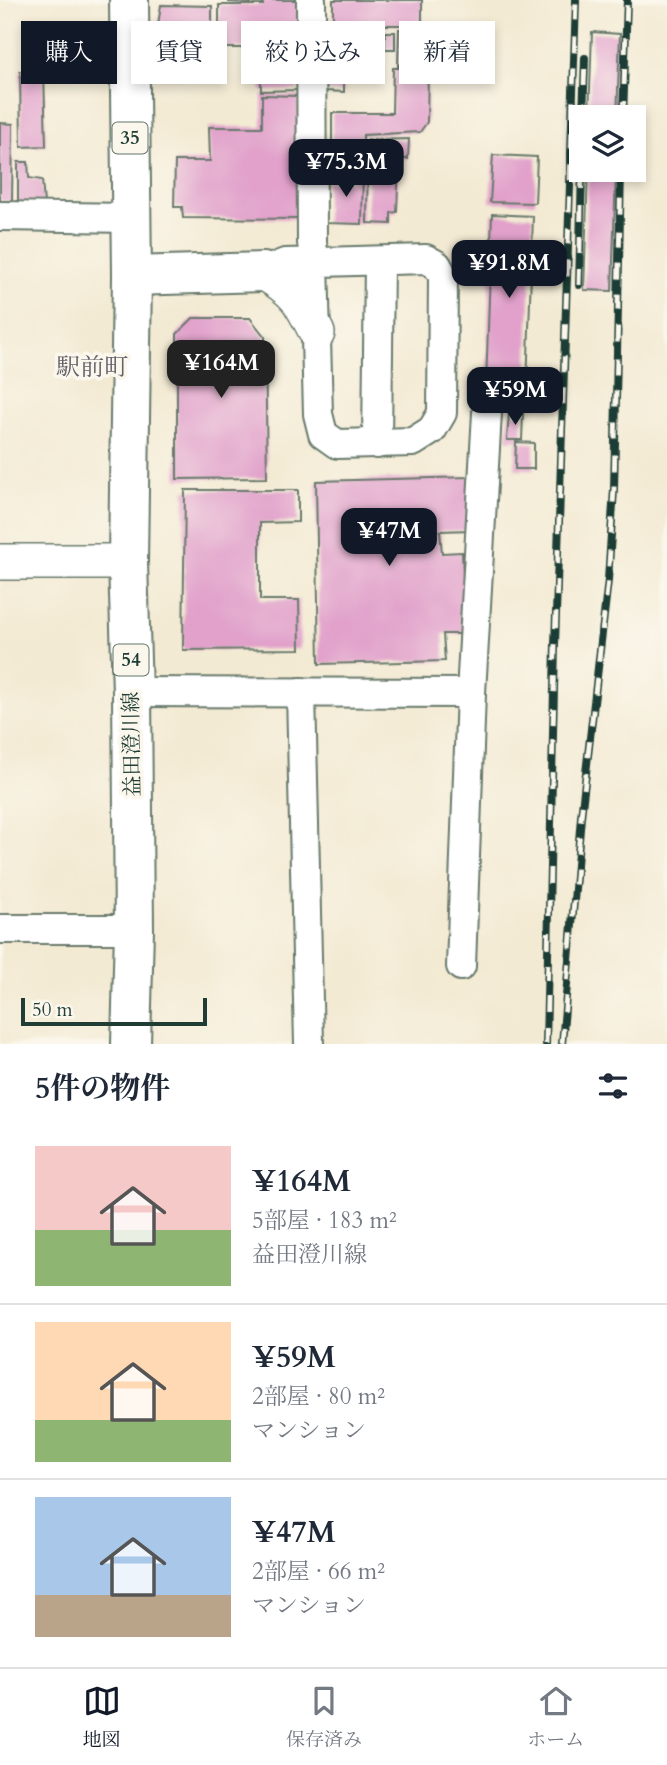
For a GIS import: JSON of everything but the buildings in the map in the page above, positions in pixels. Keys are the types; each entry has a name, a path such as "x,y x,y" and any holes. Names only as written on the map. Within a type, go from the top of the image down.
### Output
{"main road":[{"name":"35","path":"129,0 132,276"},
{"path":"132,276 263,272"},
{"name":"益田澄川線","path":"131,1044 134,929 128,562 132,276"}],"street":[{"path":"263,272 285,263 314,262 379,261 426,259 437,265 443,276 442,413 423,437 413,442 337,444 323,434 318,414 317,333 314,262 312,242 311,0"},
{"path":"0,216 131,218"},
{"path":"377,444 379,261"},
{"path":"263,272 288,287 303,306 317,333"},
{"path":"461,966 471,693 487,413"},
{"path":"0,562 128,562"},
{"path":"132,692 471,693"},
{"path":"301,692 309,1044"},
{"path":"0,929 134,929"}],"railway":[{"path":"546,1044 555,645 576,0"},
{"path":"623,105 627,0"},
{"path":"583,105 585,58"},
{"path":"579,285 582,182"},
{"path":"562,1044 581,817 608,580 614,489 621,182"}],"district":[{"name":"駅前町","path":"92,367"}]}
